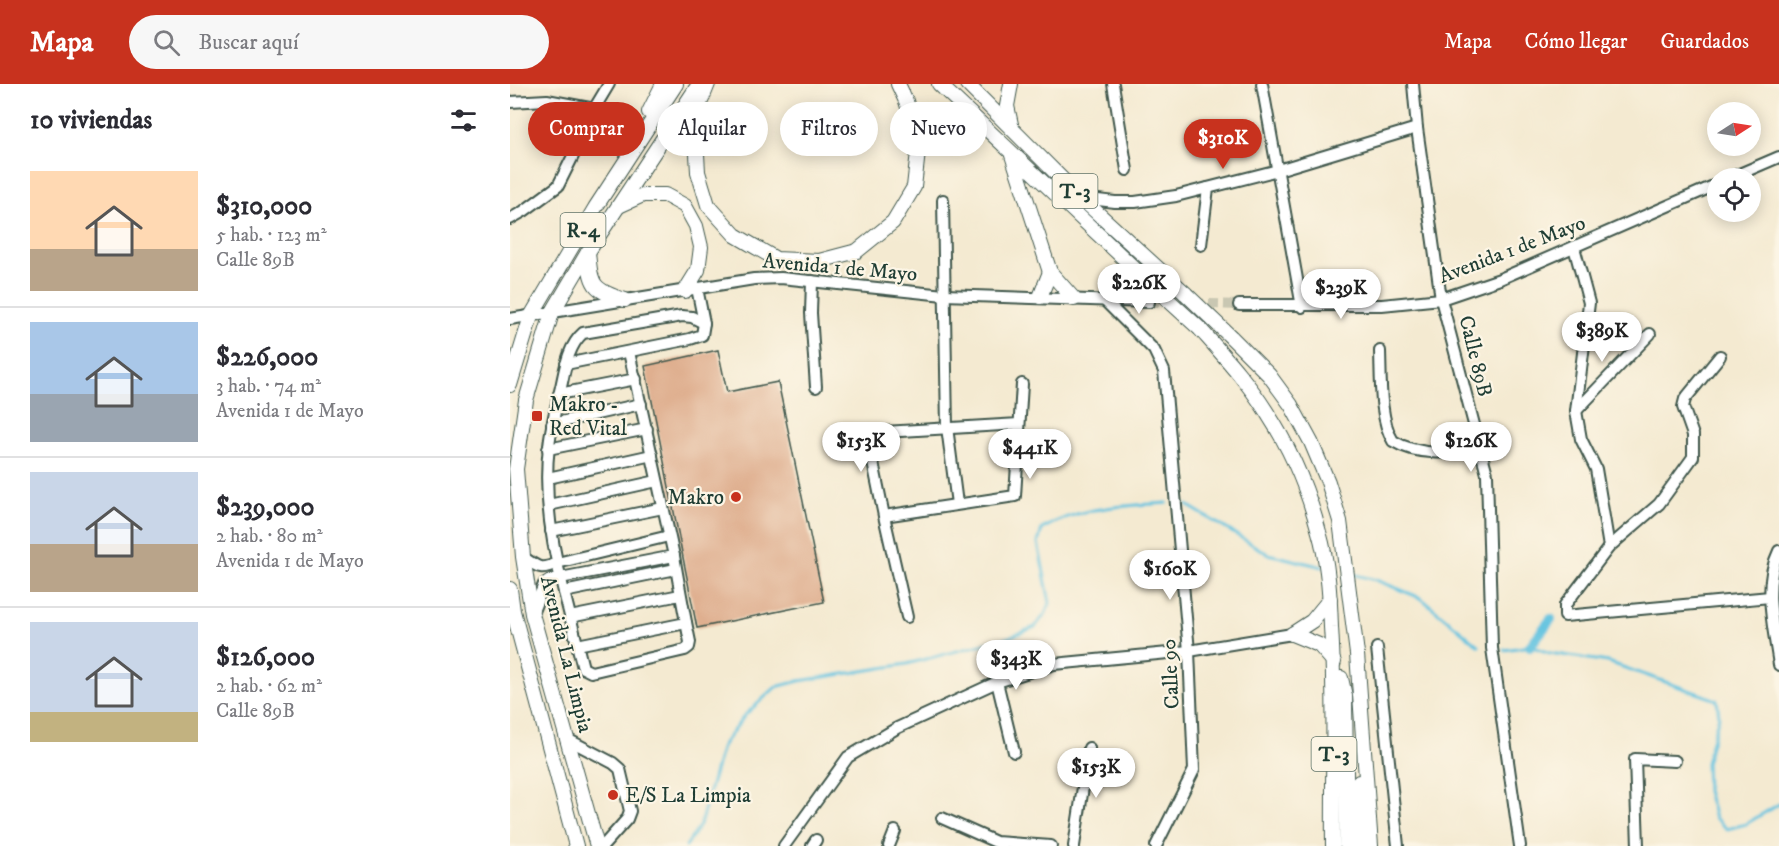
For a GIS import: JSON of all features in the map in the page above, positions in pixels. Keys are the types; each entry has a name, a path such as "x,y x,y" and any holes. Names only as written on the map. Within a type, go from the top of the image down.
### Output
{"main road":[{"path":"624,164 663,84"},
{"name":"R-4","path":"510,385 531,316 676,84"},
{"name":"Avenida La Limpia","path":"597,846 532,614 523,557 516,469 526,400 552,313 588,252 699,84"},
{"path":"708,84 699,106 696,136 698,172 708,205 735,235 776,259 819,261 857,251 894,222 914,187 919,143 906,101 898,84"},
{"name":"T-3","path":"939,84 1200,329 1246,382 1287,448 1320,533 1327,567 1335,698 1333,846"},
{"name":"T-3","path":"967,84 1081,198 1231,337 1274,383 1291,405 1311,442 1328,482 1340,521 1357,654 1371,846"},
{"path":"1011,84 1007,106 1012,129"},
{"path":"1012,153 1050,272 1074,299"},
{"path":"617,207 643,195 664,195 684,206 696,226 701,247 698,270 691,290"},
{"path":"588,252 591,278 603,293 625,300"},
{"path":"1040,297 1050,272"},
{"name":"Avenida La Limpia","path":"510,589 513,611 576,846"},
{"path":"1292,634 1312,621 1330,599"},
{"path":"1332,632 1345,696 1347,846"},
{"path":"1292,634 1319,645 1334,662"},
{"path":"1360,846 1358,812 1362,728"},
{"path":"1362,728 1381,846"}],"street":[{"path":"599,102 609,84"},
{"path":"1113,84 1127,170"},
{"path":"1262,84 1302,307"},
{"name":"Calle 89B","path":"1413,84 1417,128 1442,299 1486,474 1492,648 1520,846"},
{"path":"510,102 547,100 558,102"},
{"path":"1081,198 1135,202 1176,196 1278,170 1417,128"},
{"path":"510,219 558,186 572,156"},
{"path":"1753,168 1779,157"},
{"path":"1201,245 1208,189"},
{"name":"Avenida 1 de Mayo","path":"1239,305 1382,306 1442,299 1500,279 1707,189"},
{"path":"943,200 948,427 957,504"},
{"path":"1574,247 1589,303 1576,411 1581,439 1596,469 1609,547"},
{"name":"Avenida 1 de Mayo","path":"510,319 754,279 781,278 944,295 1149,302"},
{"path":"812,280 811,313 816,387"},
{"path":"566,364 702,335 704,323 691,290"},
{"name":"Calle 90","path":"1104,300 1154,350 1164,371 1189,651 1194,770 1156,846"},
{"path":"629,352 674,556 690,642 689,647 685,650 591,672 583,668 560,578 551,531 548,449 566,364 576,339 583,333 682,316 692,317 704,323"},
{"path":"1576,411 1650,334"},
{"path":"1380,351 1386,421 1393,441 1406,447 1448,454 1480,449"},
{"path":"1720,356 1685,399 1683,407 1693,435 1693,457 1659,504 1609,547 1565,605 1565,616 1770,597"},
{"path":"559,394 636,379"},
{"path":"884,516 1015,496 1018,423 1023,384"},
{"path":"552,424 641,404"},
{"path":"907,617 867,433 1018,423"},
{"path":"548,449 647,429"},
{"path":"548,478 652,455"},
{"path":"549,505 657,481"},
{"path":"551,531 663,508"},
{"path":"523,557 540,568 546,568 557,563 669,536"},
{"path":"1779,551 1772,569 1770,597 1779,665"},
{"path":"532,614 544,584 550,580 674,556"},
{"path":"564,592 676,569"},
{"path":"570,617 680,595"},
{"path":"577,645 686,623"},
{"path":"784,846 848,757 897,728 997,682 1054,664 1189,651 1292,634"},
{"path":"1377,648 1398,846"},
{"path":"997,682 1014,752"},
{"path":"567,740 613,763 620,769 630,811 627,819 603,846"},
{"path":"1074,846 1089,748"},
{"path":"1638,846 1635,759 1675,761"},
{"path":"942,818 996,844 1051,846"},
{"path":"889,846 895,831"}],"building":[{"name":"Makro","path":"718,350 727,392 778,382 824,602 697,628 645,366"}],"waterway":[{"path":"686,846 700,825 722,746 745,715 776,687 799,681 907,664 1007,638 1035,627 1046,613 1050,603 1038,543 1042,529 1056,521 1087,511 1118,506 1167,503"},
{"path":"1187,505 1268,554 1323,567"},
{"path":"1352,574 1376,580 1421,598 1479,646"},
{"path":"1530,646 1551,619"},
{"path":"1504,650 1530,646 1550,653 1608,662 1717,700 1719,716 1706,763 1707,791 1715,818 1727,829 1746,824 1779,804"}],"tunnel":[{"path":"1149,302 1239,305"}],"place":[{"name":"Makro - Red Vital","path":"537,416"},
{"name":"Makro","path":"736,497"},
{"name":"E/S La Limpia","path":"613,795"}]}
